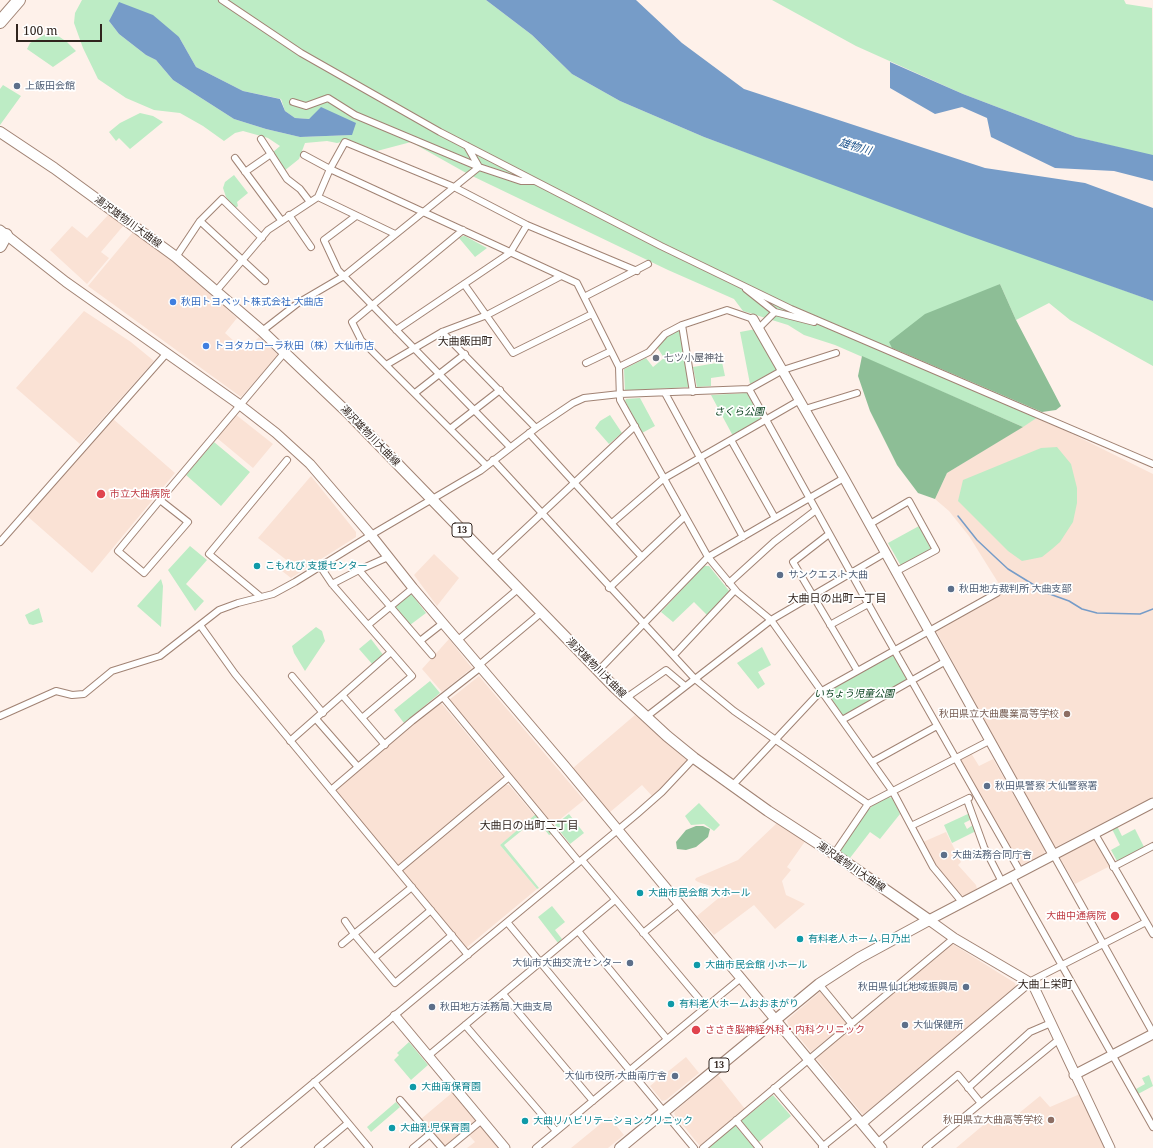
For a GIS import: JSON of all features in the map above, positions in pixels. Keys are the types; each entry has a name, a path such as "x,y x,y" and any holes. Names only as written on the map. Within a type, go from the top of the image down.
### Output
{"highway":[{"path":"0,22 19,0"},
{"path":"0,246 2,235"}],"main road":[{"name":"湯沢雄物川大曲線","path":"0,132 176,256 217,290 285,352 350,415 598,671 646,717 694,758 732,786 929,920"},
{"name":"13","path":"620,1148 819,984 859,958 929,920"}],"street":[{"path":"222,0 301,53 467,146 744,286 827,325 1153,464"},
{"path":"293,102 306,106 328,98 355,115 479,167 521,181 535,181"},
{"path":"261,140 287,178 300,189 310,202"},
{"path":"217,290 262,238 281,220 318,197 330,169 345,142 454,187 527,226 637,271"},
{"path":"467,146 479,167"},
{"path":"245,172 271,154"},
{"path":"304,156 577,283 619,367 620,400 662,479 708,557 735,590 771,620 820,692 842,720 893,792 933,867 962,902"},
{"path":"235,158 281,220"},
{"path":"262,331 298,302 344,276 479,167"},
{"path":"318,197 395,234"},
{"path":"176,256 200,221 222,199 262,238"},
{"path":"289,216 311,247"},
{"path":"356,216 324,240 338,270 371,306 510,447"},
{"path":"200,221 265,281"},
{"path":"396,330 510,253 527,226"},
{"path":"463,230 352,322 362,340 486,465"},
{"path":"2,235 166,354 240,405 276,433 310,464 618,830 880,1145 958,1075 980,1102"},
{"path":"584,297 648,264"},
{"path":"386,365 442,332 487,315 562,276"},
{"path":"464,284 513,354 592,314"},
{"path":"744,286 753,296 775,312 827,325"},
{"path":"619,367 648,352 665,334 682,326 727,310 753,319 759,328 870,524 989,741 1104,944 1153,1034 1074,1075"},
{"path":"759,328 775,312"},
{"path":"682,326 693,392"},
{"path":"442,332 536,428"},
{"path":"586,363 611,350"},
{"path":"160,500 188,522 144,573 118,551 160,500 285,352"},
{"path":"0,716 56,691 72,695 84,694 112,671 149,660 168,651 219,610 229,605 261,597 284,589 371,535 432,500 486,465 572,403 584,398 620,394 749,389 783,370 836,353"},
{"path":"0,542 166,354"},
{"path":"415,393 465,354"},
{"path":"749,389 894,651 1021,873"},
{"path":"450,430 500,390"},
{"path":"666,393 743,537"},
{"path":"805,409 857,393"},
{"path":"612,524 662,479 800,400"},
{"path":"492,561 635,426"},
{"path":"529,434 642,557"},
{"path":"730,440 775,518"},
{"path":"261,597 209,554 287,460"},
{"path":"493,460 643,625 674,655 695,679 734,712 868,804"},
{"path":"598,671 708,557 844,478"},
{"path":"870,524 910,501 936,550 896,572"},
{"path":"729,583 774,542 816,510"},
{"path":"609,588 684,517"},
{"path":"829,534 793,562 858,670"},
{"path":"646,717 771,620 885,553"},
{"path":"332,584 388,557"},
{"path":"320,566 332,584 412,676 362,718"},
{"path":"359,570 432,655"},
{"path":"368,625 413,588"},
{"path":"458,640 518,588"},
{"path":"674,655 735,590"},
{"path":"732,786 820,692 997,593"},
{"path":"830,625 868,604"},
{"path":"332,790 541,613"},
{"path":"420,641 443,623"},
{"path":"200,625 235,674 468,955"},
{"path":"290,741 391,652"},
{"path":"842,720 946,662"},
{"path":"626,698 666,670 685,686"},
{"path":"292,676 323,713"},
{"path":"342,696 385,745"},
{"path":"442,697 508,778 706,1007"},
{"path":"316,719 358,767"},
{"path":"872,762 937,726"},
{"path":"834,854 868,804 989,741"},
{"path":"239,1147 314,1082 618,830 662,792 694,758"},
{"path":"398,870 508,778"},
{"path":"911,826 976,795"},
{"path":"967,800 984,847 1002,882"},
{"path":"1110,1148 1074,1075 1034,987 1029,982 954,938 929,920 1153,803"},
{"path":"1095,834 1153,934"},
{"path":"1113,867 1153,846"},
{"path":"1012,877 1153,1127"},
{"path":"342,944 412,887"},
{"path":"428,1056 615,900"},
{"path":"643,933 679,904"},
{"path":"374,958 431,910"},
{"path":"345,921 395,983 452,936"},
{"path":"507,922 694,1148"},
{"path":"774,1088 823,1147 860,1121 1029,982 1146,922"},
{"path":"578,931 667,1039"},
{"path":"703,1148 808,1058 954,938"},
{"path":"536,1148 741,978"},
{"path":"819,984 851,1023"},
{"path":"503,994 593,1101"},
{"path":"395,1016 505,1148"},
{"path":"968,1088 1030,1032 1050,1023"},
{"path":"465,1025 556,1131"},
{"path":"926,1148 980,1102 1058,1040"},
{"path":"314,1082 369,1148"},
{"path":"400,1100 442,1148"},
{"path":"448,1148 482,1120"},
{"path":"736,1120 759,1148"},
{"path":"318,1148 348,1123"},
{"path":"413,1148 430,1134"}],"shaded area":[{"path":"109,214 124,225 101,252 109,258 87,284 50,250 72,226 87,238"},
{"path":"133,232 173,261 237,318 225,333 245,351 259,337 278,355 241,397 88,286"},
{"path":"84,311 131,342 154,361 80,444 16,388"},
{"path":"235,414 273,444 253,468 217,438"},
{"name":"秋田県立大曲農業高等学校","path":"1038,417 1153,474 1153,797 1054,848 936,631 1004,592 969,536 949,511 935,499 947,473"},
{"name":"市立大曲病院","path":"112,418 175,473 92,573 26,515"},
{"path":"311,476 356,532 356,537 291,578 282,571 289,562 258,538"},
{"path":"434,554 459,578 437,606 414,575"},
{"path":"449,639 472,668 442,692 422,669"},
{"path":"479,676 584,800 553,825 449,700"},
{"path":"437,704 442,704 502,776 501,780 398,866 334,789"},
{"path":"635,715 688,761 653,797 642,785 609,813 573,768"},
{"path":"971,753 979,766 993,759 1045,850 1044,854 1018,865 959,762 960,759"},
{"path":"505,785 509,785 535,816 500,845 537,889 466,948 402,871"},
{"path":"777,823 806,840 787,867 791,870 782,881 786,895 805,904 775,929 754,905 714,935 697,916 727,891 698,882 695,880 696,878 738,860"},
{"path":"946,832 961,862 958,865 976,885 977,889 964,896 960,895 937,867 923,842"},
{"path":"1095,837 1110,866 1075,884 1059,856"},
{"path":"951,943 1015,983 1016,987 863,1115 815,1057"},
{"path":"821,991 847,1021 847,1024 811,1052 788,1024 787,1020"},
{"path":"686,1057 699,1073 666,1100 662,1101 650,1086"},
{"path":"718,1075 745,1109 701,1145 699,1145 674,1114 675,1111"},
{"path":"453,1092 477,1121 445,1148 421,1119"},
{"name":"秋田県立大曲高等学校","path":"1080,1094 1105,1148 956,1148 993,1117 1002,1127 1040,1096 1050,1107"},
{"path":"609,1117 624,1135 608,1148 571,1148"},
{"path":"480,1124 500,1148 467,1148 475,1142 468,1134"}],"green space":[{"path":"82,0 219,0 304,57 479,150 310,59 223,0 486,0 532,35 572,74 620,101 704,137 1153,301 1153,366 1070,320 1049,303 1016,320 1000,284 892,348 1042,412 1041,415 1023,427 835,345 804,335 788,325 743,311 734,299 668,270 468,174 411,142 377,151 346,141 337,143 327,141 305,143 299,159 284,171 272,153 280,146 268,138 243,131 235,133 224,141 203,126 180,113 154,110 126,98 98,79 83,48 74,23 75,13","holes":["109,21 179,37 196,67 243,91 281,99 285,111 295,118 309,119 316,114 352,135 300,137 266,129 234,119 173,80 156,60 146,55 119,34"]},
{"path":"772,0 1124,0 1126,4 1152,8 1153,156 1076,137 963,94 856,46"},
{"path":"51,31 67,42 76,51 53,67 27,49 30,43"},
{"path":"3,85 21,96 0,125 0,89"},
{"path":"140,113 153,116 163,122 130,149 119,138 116,141 109,132 120,123"},
{"path":"234,175 248,193 237,202 238,206 234,209 226,197 223,188 225,182"},
{"path":"463,236 487,248 475,257 459,238"},
{"path":"1000,284 1016,320 1061,406 1056,410 1042,412 892,348 889,342 925,314"},
{"path":"682,328 689,387 625,391 624,369 646,358 653,367 664,358 657,347 669,334"},
{"path":"756,329 777,367 776,370 750,384 740,332"},
{"path":"862,356 1023,427 947,473 935,499 918,493 897,465 870,411 858,376"},
{"path":"722,362 725,376 711,378 711,386 697,387 693,367"},
{"name":"さくら公園","path":"747,393 762,419 733,436 711,395"},
{"path":"640,398 655,426 642,433 625,401 626,399"},
{"path":"610,415 622,433 609,444 595,428 600,421"},
{"path":"214,442 250,472 221,506 186,475"},
{"path":"1057,447 1071,464 1077,488 1077,503 1073,522 1060,542 1042,557 1022,561 1008,551 958,501 963,480 1041,448"},
{"path":"919,526 931,549 901,566 888,543"},
{"path":"190,546 207,560 186,584 204,601 195,611 168,570"},
{"path":"704,566 709,566 730,592 708,616 694,602 673,622 661,612"},
{"path":"161,579 163,586 161,627 137,606"},
{"path":"410,592 426,613 410,625 394,605"},
{"path":"39,608 43,622 33,625 29,624 25,615"},
{"path":"316,627 322,631 325,641 305,671 294,653 292,646"},
{"path":"371,639 384,656 373,665 359,649"},
{"path":"762,647 771,665 758,672 765,684 758,689 737,663"},
{"name":"いちょう児童公園","path":"894,655 909,681 844,717 828,694 829,690"},
{"path":"430,681 440,693 404,723 394,710"},
{"path":"888,797 893,798 900,814 880,839 870,832 850,858 837,851 867,811 875,803"},
{"path":"699,803 720,825 714,831 704,824 691,825 685,816"},
{"path":"970,813 972,819 964,823 967,829 973,825 976,831 952,843 944,825"},
{"path":"536,814 552,834 549,835 536,819 504,845 539,888 537,889 500,845"},
{"path":"569,814 584,833 570,844 555,825"},
{"path":"696,826 703,826 710,829 708,837 696,847 686,850 677,849 676,842 686,830"},
{"path":"1117,826 1122,836 1135,829 1144,847 1117,861 1111,850 1120,845 1112,829"},
{"path":"552,906 565,922 555,930 562,939 558,943 538,917"},
{"path":"409,1042 428,1065 411,1080 394,1060 399,1055 397,1053"},
{"path":"1149,1075 1153,1086 1138,1094 1136,1089 1145,1084 1142,1078"},
{"path":"773,1095 791,1116 759,1142 741,1121"},
{"path":"396,1102 400,1107 371,1132 367,1127"},
{"path":"735,1125 754,1148 708,1148"}],"water":[{"name":"雄物川","path":"486,0 636,0 682,43 744,89 985,168 1085,183 1153,208 1153,301 967,235 704,137 620,101 572,74 532,35"},
{"path":"119,2 153,15 179,37 196,67 243,91 280,99 285,111 295,118 309,119 321,107 356,123 352,135 300,137 266,129 234,119 173,80 156,60 146,55 119,34 109,21"},
{"path":"890,62 963,94 1076,137 1153,155 1153,181 1114,171 1055,168 991,137 987,118 962,107 935,114 890,88"}],"waterway":[{"path":"958,516 977,540 1008,569 1047,593 1069,601 1082,609 1097,613 1140,614 1153,609"}],"place":[{"name":"上飯田会館","path":"17,86"},
{"name":"秋田トヨペット株式会社 大曲店","path":"173,302"},
{"name":"トヨタカローラ秋田（株）大仙市店","path":"206,346"},
{"name":"七ツ小屋神社","path":"656,358"},
{"name":"市立大曲病院","path":"101,494"},
{"name":"こもれび 支援センター","path":"257,566"},
{"name":"サンクエスト大曲","path":"780,575"},
{"name":"秋田地方裁判所 大曲支部","path":"951,589"},
{"name":"秋田県立大曲農業高等学校","path":"1067,714"},
{"name":"秋田県警察 大仙警察署","path":"987,786"},
{"name":"大曲法務合同庁舎","path":"944,855"},
{"name":"大曲市民会館 大ホール","path":"640,893"},
{"name":"大曲中通病院","path":"1115,916"},
{"name":"有料老人ホーム 日乃出","path":"800,939"},
{"name":"大仙市大曲交流センター","path":"630,963"},
{"name":"大曲市民会館 小ホール","path":"697,965"},
{"name":"秋田県仙北地域振興局","path":"966,987"},
{"name":"有料老人ホームおおまがり","path":"671,1004"},
{"name":"秋田地方法務局 大曲支局","path":"432,1007"},
{"name":"大仙保健所","path":"905,1025"},
{"name":"ささき脳神経外科・内科クリニック","path":"696,1030"},
{"name":"大仙市役所 大曲南庁舎","path":"675,1076"},
{"name":"大曲南保育園","path":"413,1087"},
{"name":"秋田県立大曲高等学校","path":"1051,1120"},
{"name":"大曲リハビリテーションクリニック","path":"525,1121"},
{"name":"大曲乳児保育園","path":"392,1128"}],"district":[{"name":"大曲飯田町","path":"465,342"},
{"name":"大曲日の出町一丁目","path":"837,599"},
{"name":"大曲日の出町二丁目","path":"529,826"},
{"name":"大曲上栄町","path":"1045,985"}]}
